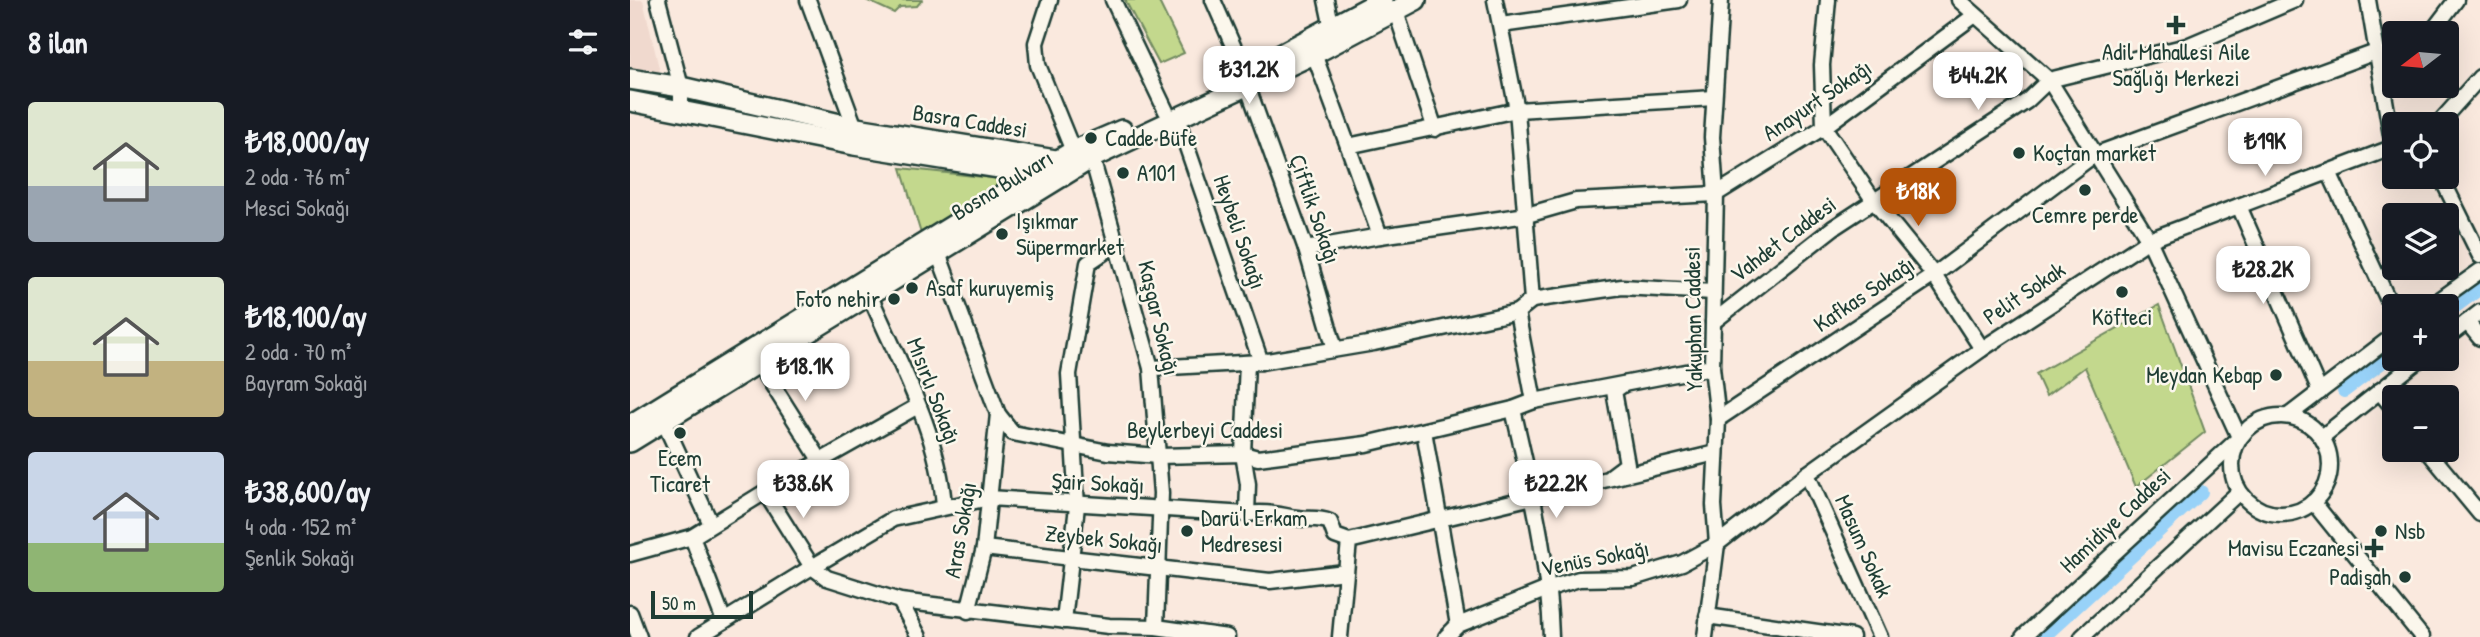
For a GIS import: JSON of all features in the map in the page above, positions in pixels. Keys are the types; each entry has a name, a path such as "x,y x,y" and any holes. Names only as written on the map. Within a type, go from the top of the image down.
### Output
{"main road":[{"name":"Bosna Bulvarı","path":"1246,79 1332,28 1389,6 1416,0"},
{"name":"Bosna Bulvarı","path":"630,425 1040,174 1246,79 1314,54 1389,6"},
{"name":"Basra Caddesi","path":"630,79 681,87 856,137 1040,174"},
{"name":"Basra Caddesi","path":"630,101 856,137 1065,163"},
{"name":"Bosna Bulvarı","path":"630,442 665,424 938,253 1065,163 1092,158 1171,114"}],"street":[{"path":"657,0 681,87 681,110"},
{"path":"808,0 856,137"},
{"path":"1050,0 1036,43 1038,65 1065,163 1092,158"},
{"name":"Heybeli Sokağı","path":"1113,0 1171,114 1254,363"},
{"name":"Çiftlik Sokağı","path":"1213,0 1246,79 1306,249 1335,349"},
{"path":"1326,0 1332,28"},
{"path":"1495,0 1517,110 1532,300"},
{"path":"1501,25 1679,0"},
{"name":"Yakuphan Caddesi","path":"1704,637 1717,544 1718,419 1712,367 1716,194 1712,137 1721,0"},
{"path":"1828,0 1822,65 1824,127 1874,201 1934,275 1982,349"},
{"path":"1959,0 2049,80 2148,240 2239,437"},
{"name":"Vahdet Caddesi","path":"1713,322 1773,272 1874,201 2027,101 2049,80 2186,46 2295,0"},
{"path":"2368,0 2382,85"},
{"path":"2440,21 2456,0"},
{"path":"1389,6 1435,129"},
{"name":"Anayurt Sokağı","path":"1716,194 1824,127 1975,15"},
{"name":"Kafkas Sokağı","path":"1718,419 1934,275 2094,155 2376,52"},
{"path":"1314,54 1380,236"},
{"path":"2449,112 2480,77"},
{"path":"1348,146 1517,110 1714,98"},
{"name":"Pelit Sokak","path":"1717,544 1807,474 1982,349 2148,240 2382,151"},
{"name":"Kaşgar Sokağı","path":"1092,158 1151,368 1160,509 1161,567 1156,626"},
{"path":"2329,172 2385,294"},
{"path":"2447,189 2480,256"},
{"path":"1306,249 1527,215 1576,201 1716,194"},
{"path":"2239,206 2320,392"},
{"path":"1065,621 1077,506 1076,445 1069,374 1088,263 1118,243"},
{"path":"938,253 998,414"},
{"path":"2448,294 2480,271"},
{"path":"1151,368 1254,363 1335,349 1517,312 1532,300 1622,288 1713,292"},
{"name":"Mısırlı Sokağı","path":"870,296 918,406 942,478 944,506"},
{"path":"1517,312 1534,401"},
{"path":"2459,328 2480,312"},
{"path":"2467,322 2480,338"},
{"path":"2288,416 2382,344"},
{"path":"1247,514 1248,484 1243,454 1254,363"},
{"path":"760,365 820,460"},
{"name":"Beylerbeyi Caddesi","path":"998,414 1013,433 1076,445 1158,456 1243,454 1258,458 1366,444 1513,410 1534,401 1712,367"},
{"path":"2322,437 2405,371"},
{"path":"1605,481 1627,464 1614,391 1625,384"},
{"path":"2379,391 2382,395"},
{"path":"630,554 692,537 820,460 918,406"},
{"path":"1513,410 1550,588 1551,637"},
{"name":"Aras Sokağı","path":"968,611 984,548 998,414"},
{"path":"2288,416 2312,426 2322,437 2330,464 2329,478 2314,502 2288,514 2274,514 2249,503 2239,492 2231,465 2239,437 2250,425 2265,417 2288,416"},
{"path":"665,424 711,524"},
{"path":"1424,431 1458,625"},
{"name":"Hamidiye Caddesi","path":"2023,637 2239,437"},
{"path":"1340,637 1349,541 1716,453"},
{"path":"2437,462 2480,514"},
{"name":"Masum Sokak","path":"1807,474 1881,637"},
{"path":"765,492 812,566 827,578 900,601 968,611 1018,613 1065,621 1156,626 1227,637"},
{"path":"2082,637 2239,492"},
{"name":"Şair Sokağı","path":"698,637 893,519 989,498 1077,506 1247,514 1267,510 1299,518 1319,517 1329,522 1335,536 1349,541"},
{"path":"2314,502 2422,637"},
{"path":"692,537 724,621"},
{"name":"Venüs Sokağı","path":"1446,637 1458,625 1550,588 1580,579 1633,578 1682,563 1717,544"},
{"name":"Zeybek Sokağı","path":"984,548 1270,581 1345,572"},
{"path":"900,601 919,637"},
{"path":"630,613 635,632"},
{"path":"1707,616 1852,637"}],"shaded area":[{"path":"630,0 643,0 662,81 630,75"}],"green space":[{"path":"866,0 922,0 917,6 900,7 894,13"},
{"path":"1125,0 1158,0 1184,53 1159,64"},
{"path":"901,168 1011,180 922,237"},
{"path":"2159,305 2205,432 2136,487 2085,367 2046,396 2036,374"}],"waterway":[{"path":"2459,303 2480,288"},
{"path":"2344,391 2382,362"},
{"path":"2043,637 2201,492"}],"place":[{"name":"Adil Mahallesi Aile Sağlığı Merkezi","path":"2176,25"},
{"name":"Cadde Büfe","path":"1091,138"},
{"name":"Koçtan market","path":"2019,153"},
{"name":"A101","path":"1123,173"},
{"name":"Cemre perde","path":"2085,190"},
{"name":"Işıkmar Süpermarket","path":"1002,234"},
{"name":"Asaf kuruyemiş","path":"912,288"},
{"name":"Köfteci","path":"2122,292"},
{"name":"Foto nehir","path":"894,299"},
{"name":"Meydan Kebap","path":"2276,375"},
{"name":"Ecem Ticaret","path":"680,433"},
{"name":"Darü'l Erkam Medresesi","path":"1187,531"},
{"name":"Nsb","path":"2381,531"},
{"name":"Mavisu Eczanesi","path":"2374,548"},
{"name":"Padişah","path":"2405,577"}]}
